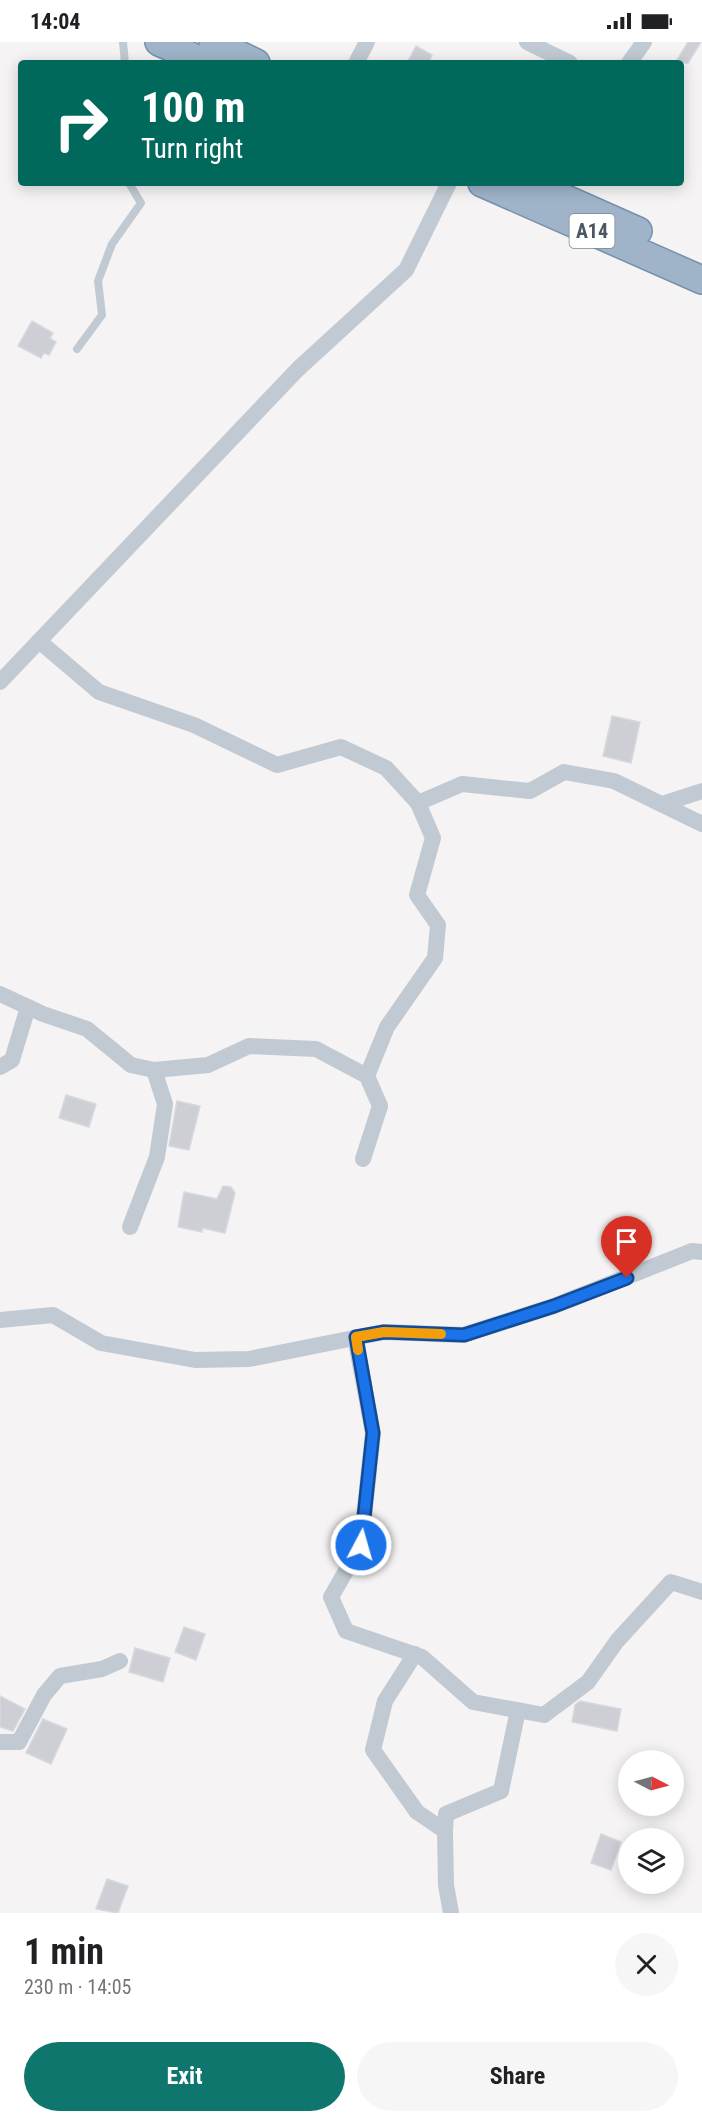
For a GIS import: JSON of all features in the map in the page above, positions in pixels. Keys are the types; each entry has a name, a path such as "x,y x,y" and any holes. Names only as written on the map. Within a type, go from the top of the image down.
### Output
{"highway":[{"path":"159,42 199,60"},
{"path":"213,42 250,60"},
{"name":"A14","path":"489,186 702,280"},
{"path":"537,186 702,259"}],"street":[{"path":"358,60 367,42"},
{"path":"527,42 564,60"},
{"path":"631,60 644,42"},
{"path":"0,682 298,369 406,270 448,186"},
{"path":"39,641 99,692 194,725 277,765 341,747 386,768 418,803 434,838 417,895 438,925 435,958 387,1027 367,1076"},
{"path":"418,803 462,784 530,791 564,772 614,781 702,824"},
{"path":"662,804 702,791"},
{"path":"0,994 27,1007 87,1029 131,1065 154,1070 208,1065 249,1046 316,1049 367,1076 380,1106 363,1159"},
{"path":"0,1067 12,1060 27,1007"},
{"path":"130,1227 157,1156 165,1104 154,1070"},
{"path":"0,1320 53,1315 101,1343 195,1360 249,1359 384,1332 464,1335 554,1306 692,1251 702,1252"},
{"path":"356,1337 373,1433 361,1545 331,1597 346,1631 422,1656 473,1702 544,1715 588,1682 617,1641 671,1582 702,1592"},
{"path":"415,1654 385,1701 373,1750 417,1812 445,1831"},
{"path":"0,1742 19,1742 44,1695 60,1676 102,1669 120,1660"},
{"path":"451,1913 446,1885 446,1814 501,1791 519,1710"}],"lane":[{"path":"123,42 124,60"},
{"path":"77,349 102,315 98,281 112,244 141,203 131,186"}],"building":[{"path":"688,42 701,42 688,63 684,63 684,60 677,60"},
{"path":"416,46 432,55 430,60 409,60"},
{"path":"32,321 53,333 50,338 56,342 49,355 44,353 41,358 18,346"},
{"path":"612,716 640,722 631,763 603,756"},
{"path":"66,1095 96,1104 89,1127 59,1118"},
{"path":"177,1101 200,1106 189,1150 169,1146"},
{"path":"223,1186 231,1187 235,1193 225,1233 202,1228 202,1232 178,1227 184,1192 217,1199"},
{"path":"184,1627 205,1634 196,1660 175,1652"},
{"path":"135,1648 170,1658 163,1682 129,1672"},
{"path":"0,1696 25,1709 13,1731 0,1727"},
{"path":"580,1701 621,1709 617,1731 572,1722 575,1705"},
{"path":"43,1719 67,1729 51,1764 26,1753"},
{"path":"601,1834 618,1841 618,1850 611,1870 591,1863"},
{"path":"107,1879 128,1886 118,1913 96,1909"}],"slow traffic":[{"path":"358,1350 356,1337 384,1332 441,1334"}],"route":[{"path":"361,1545 373,1433 356,1337 384,1332 464,1335 554,1306 627,1278"}]}
